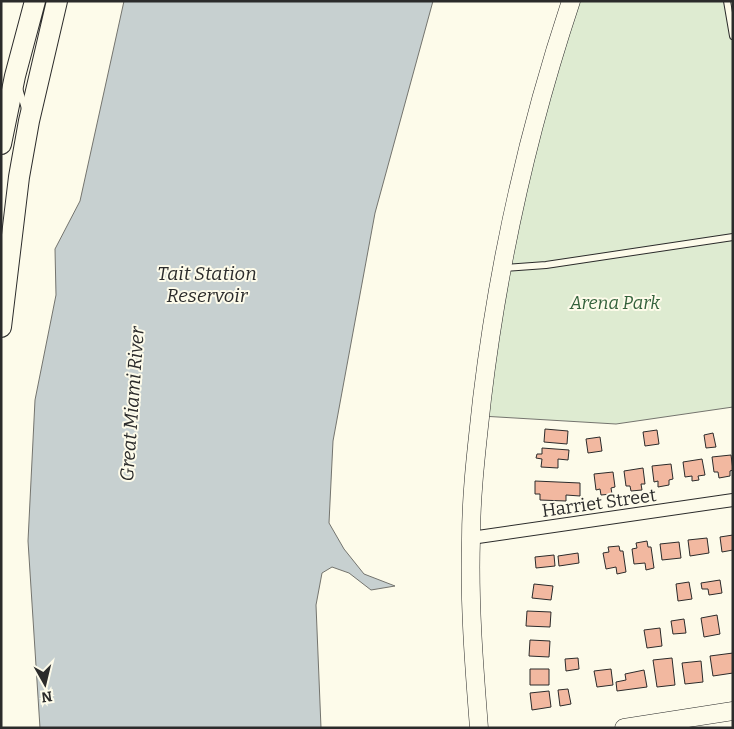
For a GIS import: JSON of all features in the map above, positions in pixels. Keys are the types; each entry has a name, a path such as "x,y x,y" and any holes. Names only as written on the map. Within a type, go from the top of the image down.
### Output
{"main road":[{"path":"1,144 12,75 34,1"},
{"path":"1,328 19,177 29,121 57,1"},
{"path":"479,728 471,629 470,538 476,452 488,354 502,268 550,71 571,1"},
{"path":"624,728 733,711"}],"street":[{"name":"Harriet Street","path":"470,538 733,500"}],"lane":[{"path":"728,1 733,36"},
{"path":"12,75 29,121"},
{"path":"502,268 546,265 733,237"}],"green space":[{"name":"Arena Park","path":"571,1 733,1 733,407 616,424 481,416 488,354"}],"water":[{"name":"Tait Station Reservoir","path":"124,1 433,1 375,213 333,441 329,523 344,549 364,574 395,586 371,590 349,573 332,567 322,573 316,605 321,728 40,728 28,541 35,400 56,295 55,249 80,201"}],"building":[{"path":"545,429 568,431 567,444 544,442"},
{"path":"657,430 659,444 645,446 643,432"},
{"path":"713,433 716,447 706,448 704,435"},
{"path":"600,437 602,451 588,453 586,439"},
{"path":"542,448 569,450 568,460 558,459 558,468 541,467 542,459 536,458 537,454 542,454"},
{"path":"731,455 733,470 730,471 730,476 719,478 718,472 714,472 712,457"},
{"path":"702,459 705,475 698,476 699,480 692,481 692,476 685,477 683,462"},
{"path":"671,464 673,479 669,480 669,485 658,487 658,481 654,482 652,466"},
{"path":"643,468 645,484 641,484 642,490 631,491 630,486 626,486 624,471"},
{"path":"613,472 615,487 611,488 612,494 601,495 600,489 596,490 594,474"},
{"path":"535,481 580,483 580,496 566,495 566,501 540,500 540,494 535,494"},
{"path":"733,535 733,550 722,552 720,537"},
{"path":"707,538 709,553 690,556 688,540"},
{"path":"647,541 648,547 651,547 654,568 646,570 645,563 634,564 632,549 637,548 636,543"},
{"path":"679,542 681,558 662,560 660,544"},
{"path":"619,546 620,551 623,551 626,572 617,574 616,567 606,569 603,553 609,552 608,547"},
{"path":"578,553 579,563 559,566 558,556"},
{"path":"554,555 555,566 536,568 535,557"},
{"path":"720,580 722,593 709,595 708,589 702,589 701,583"},
{"path":"689,582 692,599 678,601 676,584"},
{"path":"534,584 553,586 551,600 532,598"},
{"path":"527,611 551,612 550,627 526,626"},
{"path":"717,615 720,634 704,637 701,618"},
{"path":"684,619 686,633 673,634 671,621"},
{"path":"660,628 662,646 647,648 644,630"},
{"path":"530,640 550,641 549,657 529,656"},
{"path":"733,653 733,673 713,676 710,656"},
{"path":"578,658 579,669 566,671 565,659"},
{"path":"672,658 675,685 657,687 653,660"},
{"path":"701,661 703,682 685,684 682,663"},
{"path":"530,669 549,669 549,685 530,685"},
{"path":"611,669 613,685 597,687 594,671"},
{"path":"644,670 647,687 617,691 616,682 626,680 625,674"},
{"path":"568,689 571,704 560,706 558,690"},
{"path":"549,691 551,707 532,710 530,693"}],"water label":[{"name":"Great Miami River","path":"132,404"}]}
